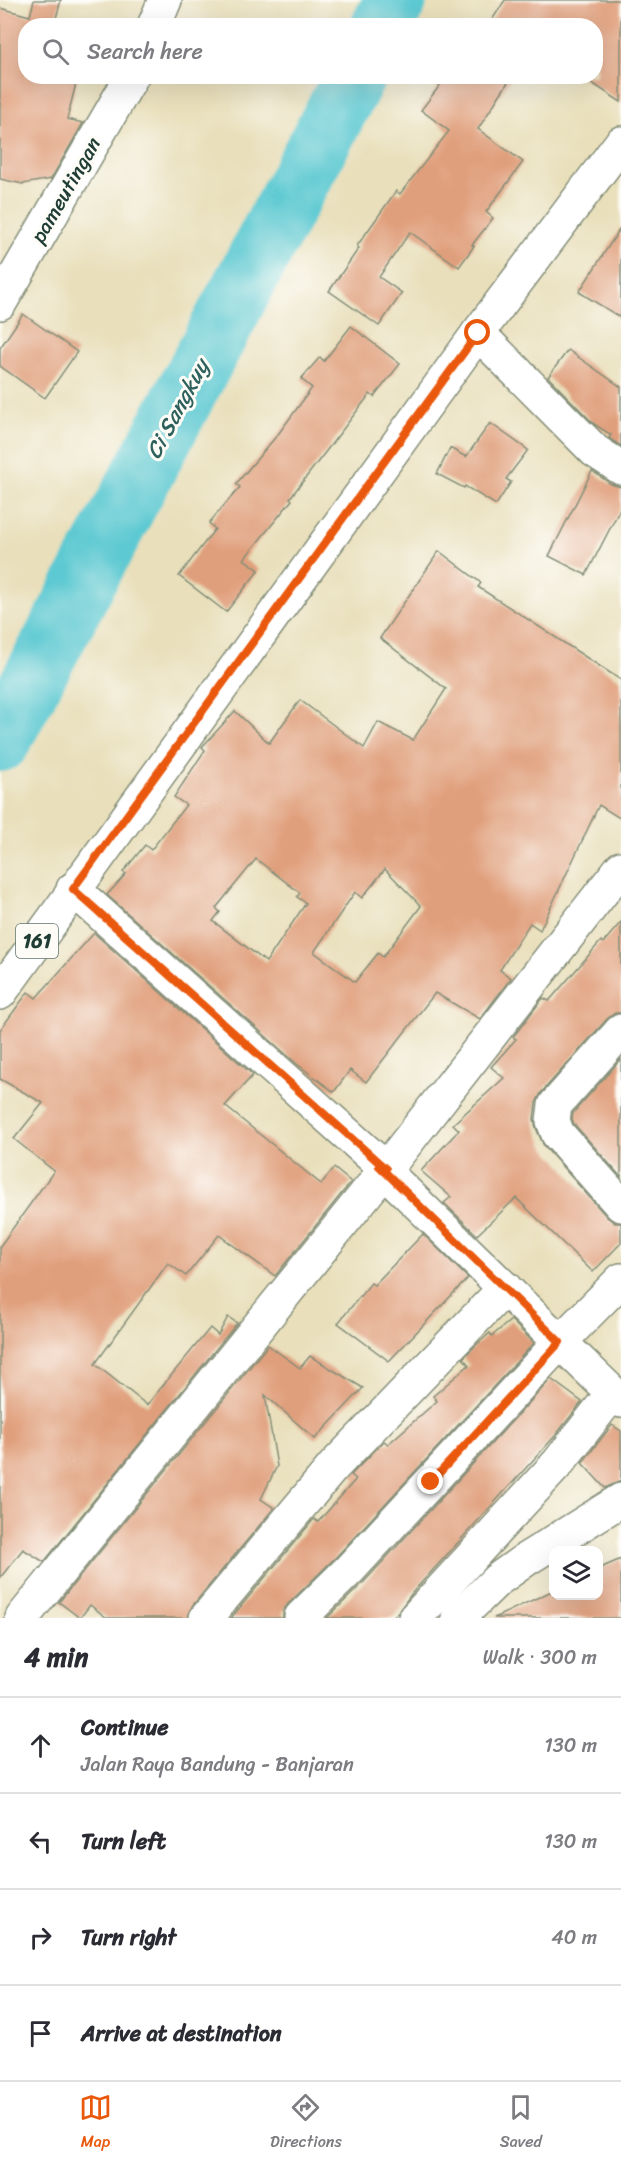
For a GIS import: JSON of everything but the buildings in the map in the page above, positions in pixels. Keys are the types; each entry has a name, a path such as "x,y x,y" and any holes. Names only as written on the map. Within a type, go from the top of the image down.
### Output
{"street":[{"path":"157,18 165,0"},
{"name":"pameutingan","path":"0,303 127,84"},
{"name":"161","path":"0,993 73,889 478,333 621,143"},
{"path":"478,333 595,451 621,468"},
{"path":"22,1618 386,1169 621,868"},
{"path":"73,889 386,1169"},
{"path":"621,1031 555,1105 552,1121 558,1134 621,1205"},
{"path":"386,1169 379,1166 617,1397 415,1618"},
{"path":"301,1617 349,1570 560,1342 621,1280"},
{"path":"206,1618 333,1467 505,1288"},
{"path":"458,1618 497,1580 621,1500"}],"waterway":[{"name":"Ci Sangkuy","path":"386,18 396,0"},
{"name":"Ci Sangkuy","path":"0,741 351,84"}],"route":[{"path":"431,1482 560,1342 379,1166 386,1169 73,889 478,333"}]}
